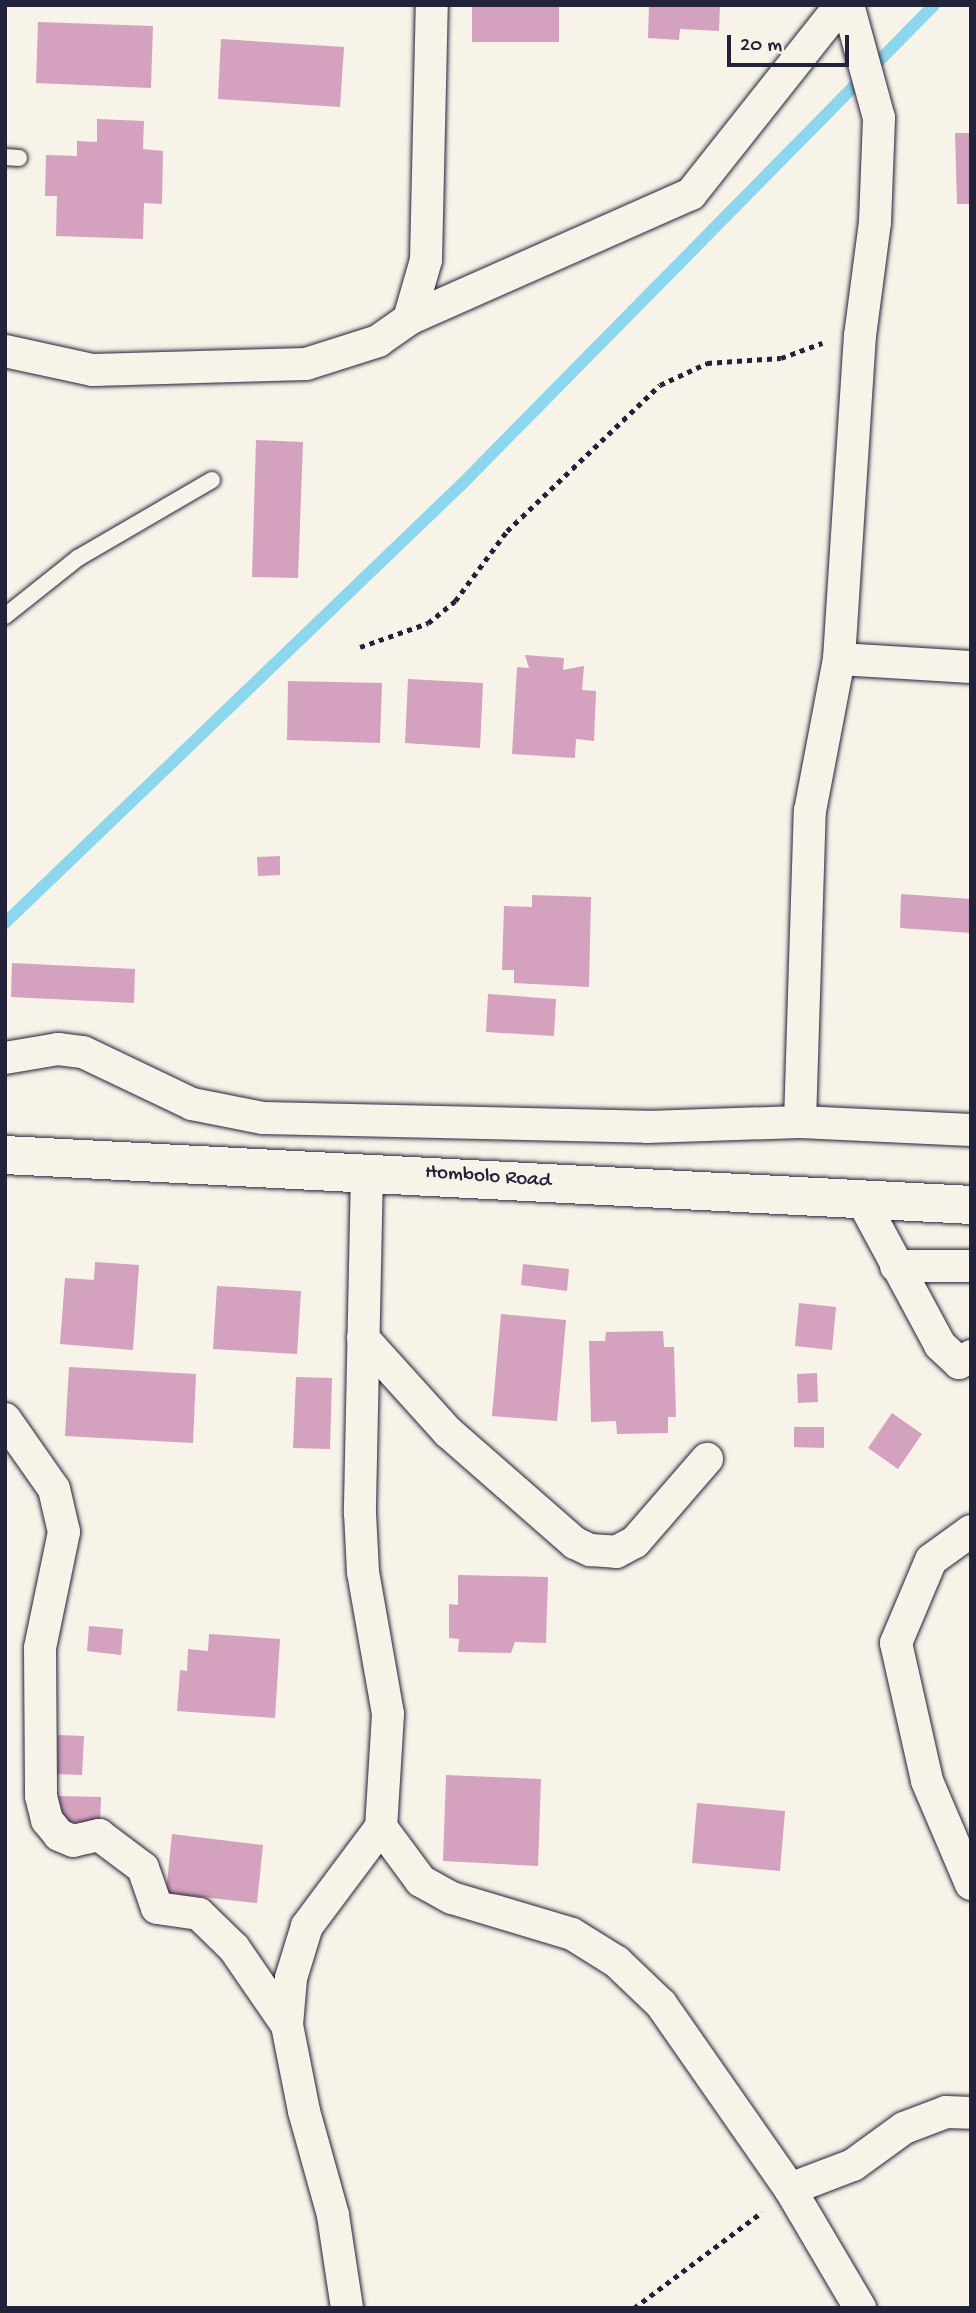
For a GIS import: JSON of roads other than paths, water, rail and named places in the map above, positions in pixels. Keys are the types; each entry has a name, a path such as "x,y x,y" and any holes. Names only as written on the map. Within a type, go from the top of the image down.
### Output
{"street":[{"path":"409,319 426,260 432,5"},
{"path":"5,351 93,370 306,363 378,341 409,319 691,194 841,5"},
{"path":"800,1122 810,811 839,659 860,336 875,222 879,118 858,52 848,5"},
{"path":"839,659 971,667"},
{"path":"5,1058 58,1049 83,1052 192,1104 263,1118 647,1127 800,1122 971,1130"},
{"name":"Hombolo Road","path":"5,1155 367,1171 971,1205"},
{"path":"347,2308 333,2215 304,2111 287,2025 291,1978 307,1926 381,1827 388,1714 363,1572 363,1338 367,1171"},
{"path":"862,1200 940,1345 959,1363 971,1356"},
{"path":"896,1266 971,1266"},
{"path":"363,1338 448,1432 575,1544 590,1550 616,1552 635,1542 707,1460"},
{"path":"5,1419 54,1489 64,1532 40,1648 41,1796 47,1820 59,1835 73,1841 99,1835 143,1868 158,1908 199,1914 234,1948 287,2025"},
{"path":"971,1531 931,1560 896,1643 927,1781 971,1884"},
{"path":"381,1827 421,1881 452,1898 572,1934 617,1962 661,2004 790,2189 860,2308"},
{"path":"790,2189 853,2165 904,2128 946,2112 971,2113"}],"lane":[{"path":"5,616 78,558 212,480"}],"waterway":[{"path":"5,923 461,485 934,5"}]}
